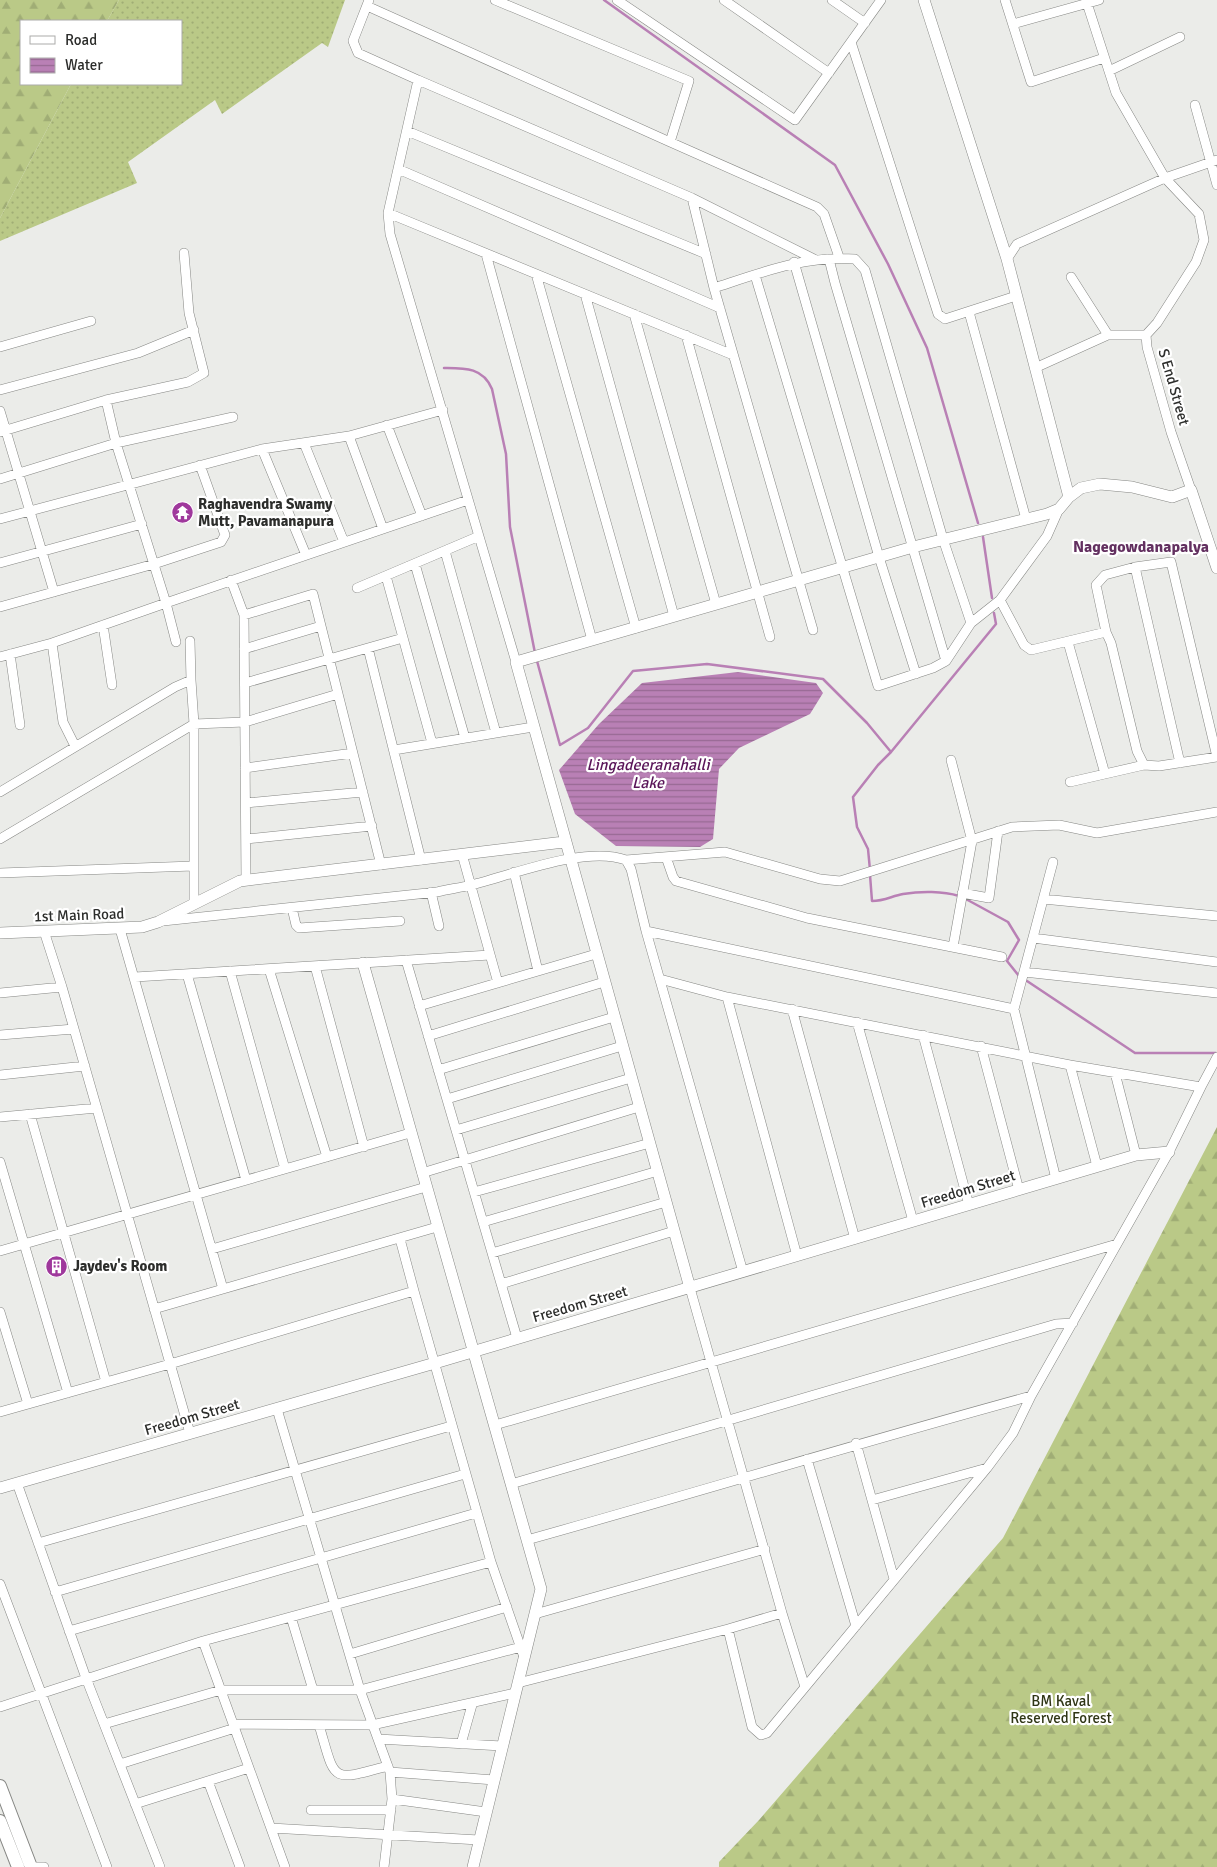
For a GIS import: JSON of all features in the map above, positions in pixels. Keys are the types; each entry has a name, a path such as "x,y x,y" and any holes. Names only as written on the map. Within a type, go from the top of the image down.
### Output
{"main road":[{"path":"0,1786 31,1867"},
{"path":"0,1821 18,1867"}],"street":[{"path":"495,0 689,81 670,142"},
{"path":"618,0 795,120 880,0"},
{"path":"724,0 829,73"},
{"path":"832,0 865,22"},
{"path":"924,0 1006,259 1069,497"},
{"path":"1005,0 1031,82 1104,58"},
{"path":"1013,24 1086,2 1099,0"},
{"name":"S End Street","path":"1086,2 1116,93 1165,178 1199,214 1204,240 1196,262 1157,323 1146,335 1147,347 1171,432 1217,568"},
{"path":"815,260 692,198 358,53 353,41 368,3 670,142 817,207 824,214 834,258 834,283 946,661"},
{"path":"1109,71 1180,37"},
{"path":"851,42 938,314 946,318 1016,296"},
{"path":"418,80 388,214 390,234 443,410 477,537 516,662 564,842 782,1613 805,1687"},
{"path":"1195,105 1213,162 1217,185"},
{"path":"407,131 706,254"},
{"path":"1006,259 1017,244 1165,178 1213,162"},
{"path":"398,169 720,308"},
{"path":"692,198 714,288 813,630"},
{"path":"388,214 733,354"},
{"path":"3,431 106,400 188,382 204,372 189,313 184,253"},
{"path":"486,254 592,640"},
{"path":"714,288 794,262 834,258 855,259 865,270 943,540 971,624"},
{"path":"794,262 879,557 916,674"},
{"path":"536,274 636,628"},
{"path":"755,275 878,686 933,668 946,661 971,624 1000,600 1047,536 1059,508 1081,488 1100,484 1132,487 1172,496 1191,490"},
{"path":"1071,277 1108,335"},
{"path":"585,294 674,616"},
{"path":"969,312 1026,519"},
{"path":"634,314 716,604"},
{"path":"0,346 91,321"},
{"path":"0,390 138,353 194,330"},
{"path":"686,335 756,593 770,637"},
{"path":"1035,368 1108,335 1146,335"},
{"path":"106,400 116,443 130,484 176,642"},
{"path":"0,519 262,449 349,436 443,410"},
{"path":"0,411 3,431 30,510 54,592"},
{"path":"0,479 116,443 233,417"},
{"path":"387,425 422,516"},
{"path":"349,436 383,529"},
{"path":"304,443 344,542"},
{"path":"262,449 306,555"},
{"path":"0,607 154,564 221,542 225,535 200,465"},
{"path":"0,657 52,643 468,500"},
{"path":"516,662 913,547 1026,519 1059,508"},
{"path":"0,563 142,524"},
{"path":"357,588 477,537"},
{"path":"444,551 496,733"},
{"path":"1070,782 1144,765 1159,766 1217,758 1171,562 1106,575 1096,585 1106,632 1111,643 1137,751 1144,765"},
{"path":"415,564 465,738"},
{"path":"1135,568 1180,763"},
{"path":"386,576 432,744"},
{"path":"231,580 244,615 246,880"},
{"path":"244,615 313,594 381,864"},
{"path":"1000,600 1024,645 1030,650 1068,642 1098,632 1106,632"},
{"path":"103,625 112,685"},
{"path":"244,649 321,626"},
{"path":"245,683 403,638"},
{"path":"190,641 194,724 194,904"},
{"path":"1068,642 1105,774"},
{"path":"52,643 63,722 75,746"},
{"path":"368,648 421,860"},
{"path":"10,654 20,726"},
{"path":"0,792 175,686 191,680"},
{"path":"0,839 194,724 245,722 338,694"},
{"path":"394,750 533,727"},
{"path":"245,768 353,753"},
{"path":"951,760 972,841 952,947"},
{"path":"246,803 363,792"},
{"path":"158,922 432,892 471,885 514,872 569,859 615,855 626,860 725,852 820,879 840,882 972,841 1012,826 1059,824 1097,833 1217,812"},
{"path":"246,840 372,826"},
{"path":"962,893 989,898 998,831"},
{"name":"1st Main Road","path":"0,932 44,932 142,927 158,922 240,881 564,842"},
{"path":"462,854 498,983"},
{"path":"666,857 673,878 676,881 806,918 1002,957"},
{"path":"626,860 631,869 646,931 743,1272"},
{"path":"1053,862 1014,1009 1056,1179"},
{"path":"0,873 193,866"},
{"path":"514,872 538,971"},
{"path":"432,892 439,926"},
{"path":"1043,899 1217,916"},
{"path":"292,908 296,925 299,928 400,921"},
{"path":"120,929 223,1289"},
{"path":"646,931 1014,1009"},
{"path":"44,932 62,987 190,1433"},
{"path":"1033,938 1217,962"},
{"path":"419,1006 596,954"},
{"path":"135,977 490,955"},
{"path":"406,960 517,1338"},
{"path":"363,963 541,1589 522,1652 516,1688 473,1867"},
{"path":"315,966 364,1146"},
{"path":"269,969 327,1157"},
{"path":"230,971 285,1169"},
{"path":"1024,972 1217,993"},
{"path":"187,974 246,1180"},
{"path":"660,978 727,997 1025,1055 1070,1066 1201,1087"},
{"path":"428,1036 604,982"},
{"path":"0,993 62,987"},
{"path":"727,997 797,1256"},
{"path":"792,1009 855,1239"},
{"path":"438,1070 614,1017"},
{"path":"857,1022 912,1222"},
{"path":"0,1035 74,1029"},
{"path":"923,1035 969,1205"},
{"path":"447,1100 622,1046"},
{"path":"980,1046 1019,1190"},
{"path":"728,1629 752,1726 761,1735 767,1733 987,1468 1013,1433 1031,1396 1169,1152 1217,1057"},
{"path":"0,1075 85,1066"},
{"path":"1070,1066 1097,1166"},
{"path":"1115,1073 1136,1155"},
{"path":"456,1130 631,1078"},
{"path":"422,1173 639,1107"},
{"path":"0,1117 97,1108"},
{"path":"30,1114 106,1382"},
{"path":"0,1251 410,1133"},
{"path":"474,1192 650,1143"},
{"name":"Freedom Street","path":"0,1488 435,1363 1097,1166 1136,1155 1169,1152"},
{"path":"0,1162 68,1393"},
{"path":"483,1222 658,1171"},
{"path":"212,1249 426,1187"},
{"path":"492,1253 666,1202"},
{"path":"154,1308 438,1228"},
{"path":"501,1284 674,1231"},
{"path":"400,1238 476,1513 522,1652"},
{"path":"494,1425 1117,1244"},
{"path":"0,1412 170,1364 414,1291"},
{"path":"0,1312 28,1404"},
{"path":"511,1484 1056,1324 1073,1323"},
{"path":"527,1540 745,1478 856,1443 1031,1396"},
{"path":"277,1409 360,1690 389,1769 392,1799 384,1867"},
{"path":"38,1543 451,1426"},
{"path":"856,1443 894,1579"},
{"path":"807,1459 856,1626"},
{"path":"872,1500 987,1468"},
{"path":"55,1592 465,1474"},
{"path":"17,1483 86,1678 160,1867"},
{"path":"69,1631 476,1513"},
{"path":"535,1614 765,1549"},
{"path":"0,1707 203,1641 491,1562"},
{"path":"0,1584 106,1867"},
{"path":"350,1654 507,1607"},
{"path":"120,1764 234,1726 372,1725 472,1705 516,1688 782,1613"},
{"path":"291,1617 313,1690"},
{"path":"203,1641 285,1867"},
{"path":"104,1724 221,1690 360,1690 522,1652"},
{"path":"462,1744 472,1705"},
{"path":"319,1724 332,1766 340,1775 348,1777 389,1769 494,1780"},
{"path":"378,1739 502,1746"},
{"path":"135,1804 249,1768"},
{"path":"208,1781 240,1867"},
{"path":"392,1799 486,1812"},
{"path":"311,1810 391,1810"},
{"path":"271,1828 479,1840"},
{"path":"31,1867 44,1867"}],"green space":[{"path":"0,0 119,0 108,20 20,20 20,85 70,85 0,218"},
{"path":"119,0 345,0 328,47 322,43 222,114 215,100 128,162 137,183 0,241 0,218 70,85 182,85 182,20 108,20"},
{"name":"BM Kaval Reserved Forest","path":"1217,1127 1217,1867 719,1867 719,1862 759,1820 1003,1538"}],"water":[{"name":"Lingadeeranahalli Lake","path":"738,672 816,683 823,693 810,714 739,748 719,769 713,839 700,847 616,846 575,814 559,770 599,724 642,683"}],"waterway":[{"path":"604,0 835,165 888,264 927,348 978,523"},
{"path":"444,368 472,370 484,376 492,389 506,454 510,527 535,653"},
{"path":"983,537 992,598"},
{"path":"891,752 996,624 994,613"},
{"path":"537,661 560,745 588,728 633,671 707,664 823,679 867,723 891,752 878,765 853,797 857,827 868,849 870,870"},
{"path":"870,875 872,901 917,892 939,892 959,896"},
{"path":"964,898 1008,922 1019,940 1007,961 1019,976"},
{"path":"1024,979 1135,1053 1216,1053"}],"place":[{"name":"Raghavendra Swamy Mutt, Pavamanapura","path":"182,513"},
{"name":"Jaydev's Room","path":"57,1266"}],"district":[{"name":"Nagegowdanapalya","path":"1141,547"}]}
